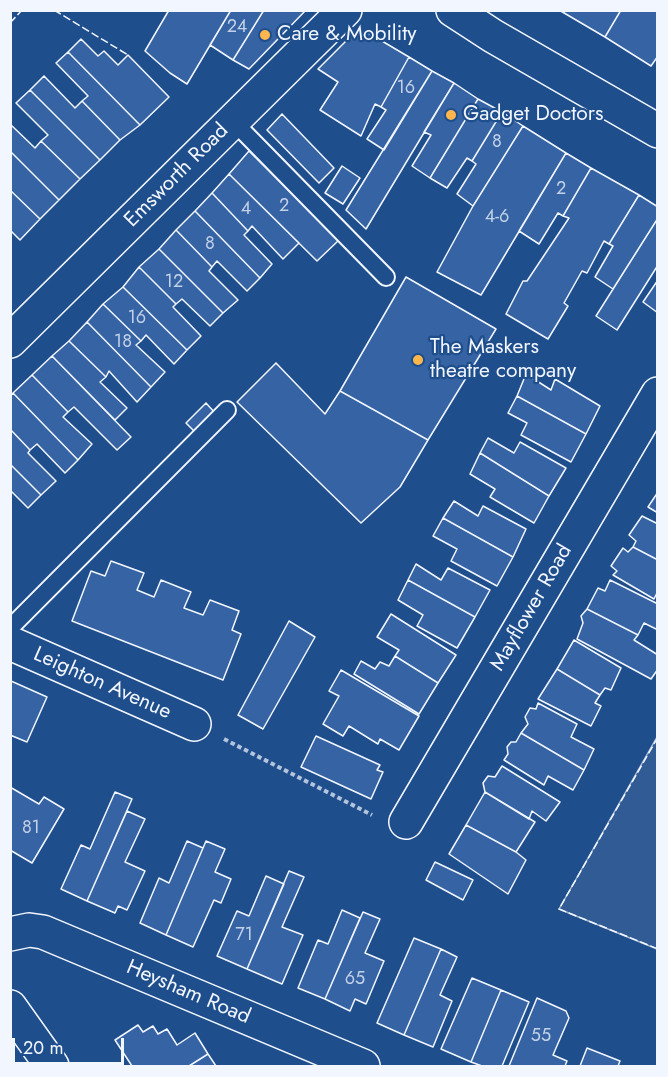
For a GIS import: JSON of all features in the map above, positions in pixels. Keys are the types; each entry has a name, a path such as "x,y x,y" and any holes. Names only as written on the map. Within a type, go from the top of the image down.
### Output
{"street":[{"name":"Emsworth Road","path":"10,341 345,10"},
{"path":"453,10 493,36 656,127"},
{"name":"Mayflower Road","path":"406,822 654,409"},
{"name":"Leighton Avenue","path":"10,644 194,724"},
{"name":"Heysham Road","path":"10,934 29,930 44,932 363,1066"},
{"path":"10,1006 52,1066"}],"lane":[{"path":"233,121 386,277"},
{"path":"10,628 227,410"}],"path":[{"path":"194,724 374,816 406,822"}],"shaded area":[{"path":"657,737 657,949 559,909"}],"building":[{"path":"169,10 231,10 187,84 170,73 145,51"},
{"path":"231,10 264,10 233,60 210,45"},
{"name":"Care & Mobility","path":"264,10 306,10 249,69 233,60"},
{"path":"559,10 621,10 605,37"},
{"path":"621,10 658,10 658,56 651,66 605,37"},
{"path":"365,31 409,57 381,107 375,104 361,136 320,110 338,82 318,69 352,35"},
{"path":"81,39 98,56 104,51 118,65 128,55 169,97 140,125 68,52"},
{"path":"68,52 140,125 120,140 82,101 88,96 56,63"},
{"path":"409,57 432,71 384,150 367,139 386,110 381,107"},
{"path":"432,71 454,83 366,229 346,210"},
{"path":"44,76 75,108 82,101 120,140 100,160 30,90"},
{"name":"Gadget Doctors","path":"454,83 478,99 430,178 412,166 431,135 424,132"},
{"path":"30,90 100,160 80,179 41,141 48,135 16,103"},
{"path":"478,99 502,112 472,161 467,158 447,188 430,178"},
{"path":"502,112 523,126 473,206 457,194 476,164 472,161"},
{"path":"282,114 334,168 319,183 267,130"},
{"path":"10,124 35,148 41,141 80,179 59,200 10,151"},
{"path":"523,126 566,153 481,295 437,272 473,206"},
{"path":"10,151 59,200 40,219 10,190"},
{"path":"249,151 339,240 317,261 229,174"},
{"path":"566,153 591,168 563,216 558,213 539,244 519,231"},
{"path":"342,166 360,178 343,204 325,193"},
{"path":"591,168 639,195 609,244 604,241 587,273 582,271 564,303 568,306 548,339 506,314 523,281 527,281 569,218 563,216"},
{"path":"229,174 299,243 283,259 252,226 248,231 212,193"},
{"path":"10,190 40,219 20,240 10,230"},
{"path":"212,193 248,231 244,235 272,264 260,278 195,211"},
{"path":"639,195 658,207 658,218 613,289 595,277 613,246 609,244"},
{"path":"195,211 260,278 247,291 217,261 212,267 176,230"},
{"path":"658,218 658,265 617,330 596,316"},
{"path":"176,230 212,267 209,271 238,300 223,313 159,249"},
{"path":"159,249 223,313 210,326 182,299 176,304 139,267"},
{"path":"139,267 176,304 173,307 201,336 187,350 123,287"},
{"name":"The Maskers theatre company","path":"406,277 496,329 428,440 340,391"},
{"path":"658,280 658,313 643,302"},
{"path":"123,287 187,350 174,364 146,335 141,341 103,304"},
{"path":"103,304 141,341 136,345 165,372 151,387 87,322"},
{"path":"87,322 151,387 137,402 109,371 106,377 69,341"},
{"path":"69,341 106,377 100,382 127,408 115,420 52,356"},
{"path":"52,356 131,437 117,450 74,407 68,412 32,375"},
{"path":"276,363 325,414 340,391 428,440 400,487 361,523 237,402"},
{"path":"526,374 551,390 555,379 600,406 586,434 517,396"},
{"path":"32,375 68,412 63,417 92,444 78,460 13,393"},
{"path":"13,393 78,460 65,473 37,444 30,450 10,429 10,396"},
{"path":"517,396 586,434 571,462 521,435 527,423 508,413"},
{"path":"206,403 216,414 196,433 186,423"},
{"path":"10,429 30,450 28,453 56,481 41,495 10,464"},
{"path":"488,438 514,453 520,442 566,468 549,496 480,453"},
{"path":"480,453 549,496 534,523 490,497 495,489 470,474"},
{"path":"10,464 41,495 28,508 10,490"},
{"path":"658,492 658,513 648,507"},
{"path":"454,501 478,516 483,506 526,529 513,557 443,518"},
{"path":"642,516 658,524 658,560 633,547 636,541 629,535"},
{"path":"443,518 513,557 497,586 451,561 457,549 433,536"},
{"path":"633,547 658,560 658,591 654,599 613,575 617,571 611,566 623,548 628,552"},
{"path":"111,561 144,573 137,590 154,597 161,580 191,592 184,608 203,615 210,600 239,611 232,630 241,634 223,680 72,621 91,571 105,576"},
{"path":"416,564 441,580 448,568 490,590 475,617 408,580"},
{"path":"408,580 475,617 457,648 417,626 423,615 398,600"},
{"path":"610,580 658,604 658,630 644,623 638,635 587,609 598,588 605,591"},
{"path":"587,609 638,635 634,640 658,655 658,669 651,679 577,639 583,623 581,616"},
{"path":"391,614 456,655 438,683 395,656 399,650 377,637"},
{"path":"289,621 315,637 263,729 238,715"},
{"path":"574,640 621,668 611,690 605,688 600,695 557,669"},
{"path":"395,656 438,683 419,714 354,674 361,661 375,669 380,662 389,666"},
{"path":"557,669 600,695 595,703 601,706 591,726 538,699"},
{"path":"341,670 419,716 399,750 380,739 378,744 349,726 343,736 323,724 339,696 329,691"},
{"path":"11,681 47,697 27,742 10,735"},
{"path":"538,703 577,724 571,737 594,749 584,770 521,733 528,724 525,717 530,708 536,709"},
{"path":"521,733 584,770 573,790 548,776 544,785 504,760 508,754 507,747 511,742 516,742"},
{"path":"316,736 380,765 377,770 383,772 371,799 301,767"},
{"path":"502,766 560,802 546,821 532,811 529,819 485,792 483,783 488,776 495,777"},
{"path":"10,787 39,804 44,797 64,809 32,863 10,850"},
{"path":"115,792 132,799 87,901 61,889 81,845 90,849"},
{"path":"485,792 535,822 516,852 466,825"},
{"path":"127,811 145,819 125,862 145,871 127,910 118,906 115,913 87,901"},
{"path":"466,825 516,852 526,860 508,894 449,854"},
{"path":"187,841 203,848 166,935 140,923 159,878 169,883"},
{"path":"206,841 225,849 215,872 231,879 221,903 214,900 193,947 166,935"},
{"path":"435,862 473,880 463,900 426,880"},
{"path":"289,871 304,877 282,927 303,935 282,984 247,969"},
{"path":"266,876 284,884 247,969 217,956 237,911 249,916"},
{"path":"342,910 360,918 325,999 298,988 318,940 328,944"},
{"path":"363,912 380,919 365,953 384,961 366,1004 355,999 350,1011 325,999"},
{"path":"414,938 441,949 404,1035 377,1023"},
{"path":"441,949 457,957 440,995 452,1001 433,1047 404,1035"},
{"path":"472,978 501,990 471,1062 441,1049"},
{"path":"501,990 529,1002 502,1066 482,1066 471,1062"},
{"path":"537,998 566,1011 569,1018 553,1055 567,1061 565,1066 509,1066"},
{"path":"138,1025 143,1032 153,1026 158,1034 167,1029 177,1045 195,1033 208,1054 189,1066 132,1066 115,1040"},
{"path":"587,1048 620,1061 618,1066 580,1066"},
{"path":"208,1054 216,1066 189,1066"}],"fence":[{"path":"10,23 22,10"},
{"path":"54,10 128,55"},
{"path":"658,737 559,909 658,949"}],"place":[{"name":"Care & Mobility","path":"265,35"},
{"name":"Gadget Doctors","path":"451,115"},
{"name":"The Maskers theatre company","path":"418,360"}]}
